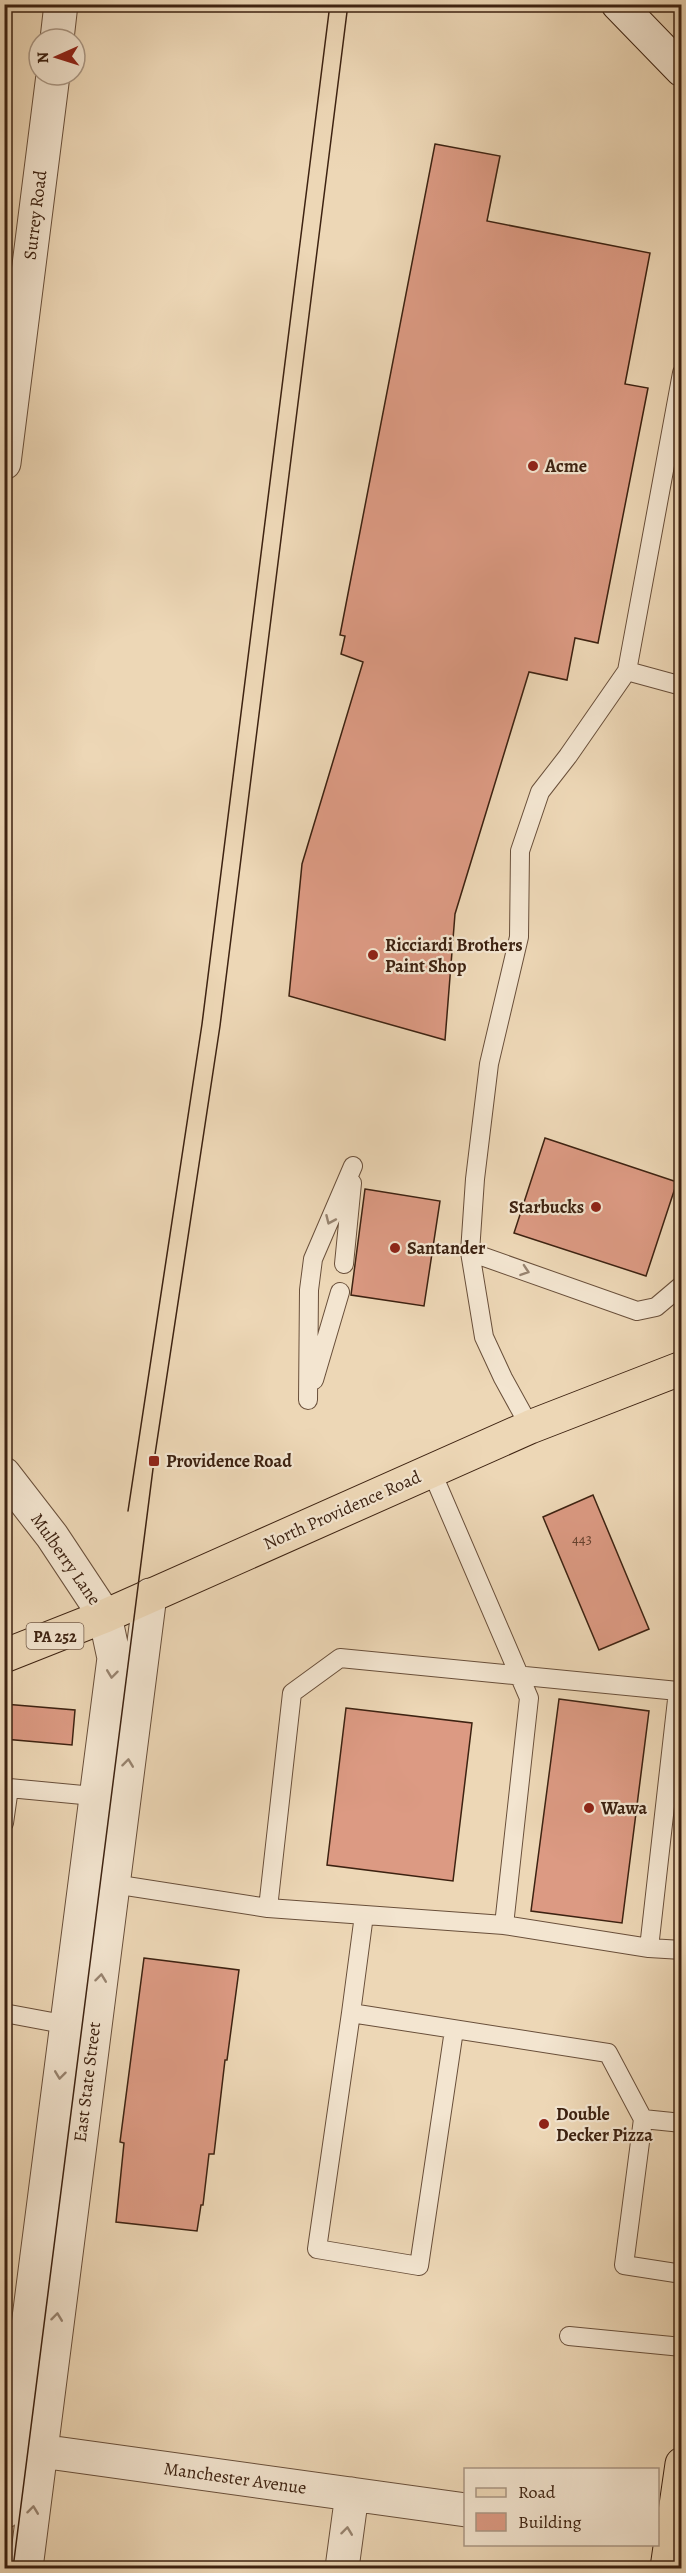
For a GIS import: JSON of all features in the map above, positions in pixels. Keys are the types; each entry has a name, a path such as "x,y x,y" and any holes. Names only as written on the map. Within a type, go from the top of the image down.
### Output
{"main road":[{"name":"North Providence Road","path":"4,1656 105,1616 530,1427 681,1368"},
{"path":"669,2547 681,2476"}],"street":[{"path":"59,27 62,4"},
{"path":"618,4 681,69"},
{"name":"Surrey Road","path":"4,463 51,87"},
{"name":"Mulberry Lane","path":"4,1474 52,1536 105,1616"},
{"name":"East State Street","path":"4,2512 21,2448 110,1798 150,1595"},
{"name":"East State Street","path":"105,1616 114,1658 110,1798"},
{"name":"East State Street","path":"21,2448 26,2568"},
{"name":"Manchester Avenue","path":"21,2448 464,2510"},
{"path":"342,2568 352,2494"}],"lane":[{"path":"530,1427 484,1337 470,1252 475,1179 489,1065 519,937 520,851 540,792 627,671 681,373"},
{"path":"627,671 681,687"},
{"path":"340,1292 308,1400 309,1290 313,1259 353,1166 344,1264"},
{"path":"470,1252 637,1311 656,1306 681,1285"},
{"path":"431,1470 529,1698 504,1925"},
{"path":"268,1908 292,1693 340,1658 678,1692 649,1948"},
{"path":"4,1823 9,1788 110,1798"},
{"path":"98,1882 268,1908 504,1925 649,1948 681,1950"},
{"path":"364,1915 317,2249 419,2266 454,2030"},
{"path":"4,2013 80,2027"},
{"path":"351,2013 608,2053 643,2118 624,2265 681,2274"},
{"path":"643,2118 681,2122"},
{"path":"569,2336 681,2347"}],"building":[{"path":"435,144 500,156 487,221 650,253 625,384 648,388 598,643 575,638 567,680 529,672 455,914 445,1040 289,996 302,864 363,662 341,654 345,636 340,635"},
{"name":"Starbucks","path":"545,1138 677,1182 646,1276 514,1233"},
{"name":"Santander","path":"365,1189 440,1201 424,1306 351,1295"},
{"path":"593,1495 649,1629 599,1650 543,1517"},
{"path":"559,1699 649,1711 622,1923 531,1911"},
{"path":"4,1704 75,1710 72,1745 4,1739"},
{"path":"346,1708 472,1723 453,1881 327,1865"},
{"path":"144,1958 239,1970 214,2154 209,2154 203,2205 201,2205 197,2231 116,2222 124,2143 120,2142"}],"tram line":[{"path":"128,1511 202,1024 330,4"},
{"path":"13,2568 154,1461 220,1026 348,4"}],"place":[{"name":"Acme","path":"533,466"},
{"name":"Ricciardi Brothers Paint Shop","path":"373,955"},
{"name":"Starbucks","path":"596,1207"},
{"name":"Santander","path":"395,1248"},
{"name":"Providence Road","path":"154,1461"},
{"name":"Wawa","path":"589,1808"},
{"name":"Double Decker Pizza","path":"544,2124"}]}
